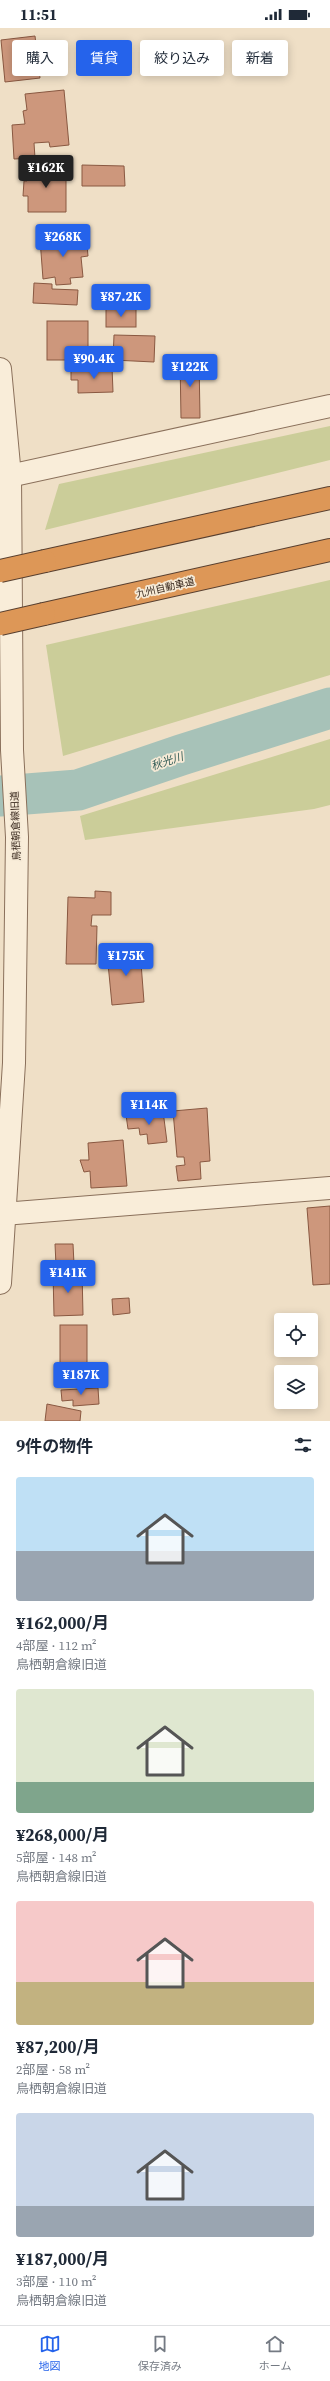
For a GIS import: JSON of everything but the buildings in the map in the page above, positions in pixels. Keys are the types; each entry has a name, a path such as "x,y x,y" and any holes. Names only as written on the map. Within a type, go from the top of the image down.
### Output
{"highway":[{"path":"0,571 330,498"},
{"name":"九州自動車道","path":"0,624 330,550"}],"street":[{"name":"鳥栖朝倉線旧道","path":"0,369 5,477 12,750 17,837 14,1063 3,1214 0,1283"},
{"path":"5,477 330,406"},
{"path":"3,1214 330,1188"}],"green space":[{"path":"330,426 330,460 45,530 59,484"},
{"path":"330,580 330,675 63,756 46,645"},
{"path":"330,739 330,805 314,809 85,840 80,816"}],"waterway":[{"name":"秋光川","path":"0,796 78,790 181,755 330,708"}]}
